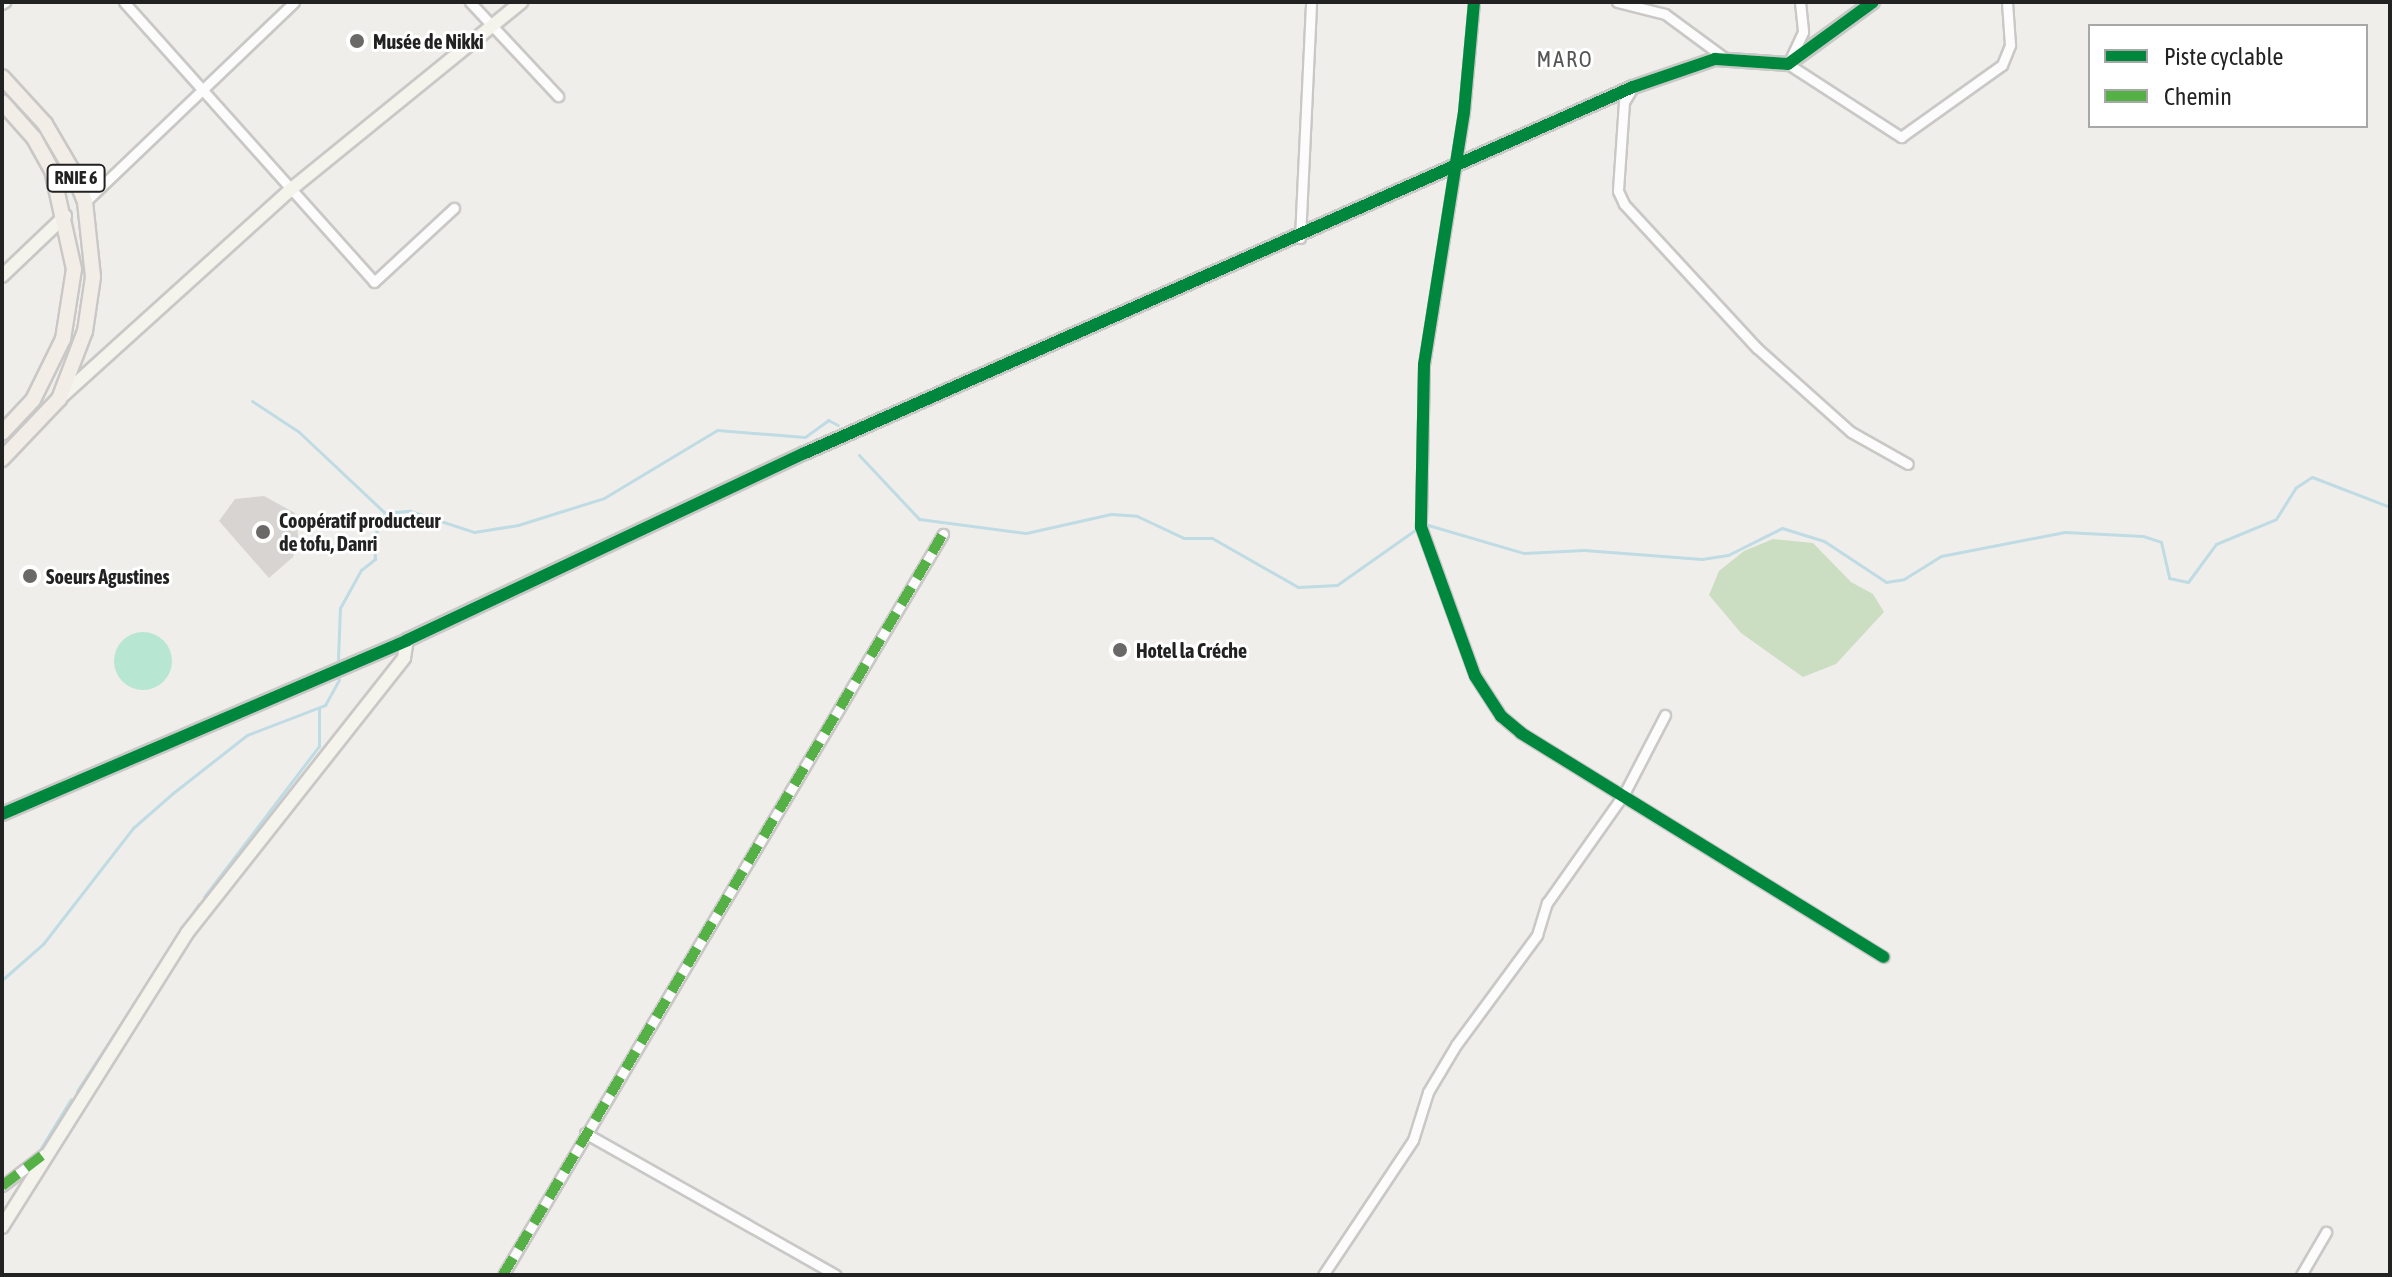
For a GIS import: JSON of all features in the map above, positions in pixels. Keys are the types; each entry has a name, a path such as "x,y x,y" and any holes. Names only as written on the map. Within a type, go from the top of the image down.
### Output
{"main road":[{"name":"RNIE 6","path":"2,77 45,124 85,202 92,303 59,399 2,459"},
{"name":"RNIE 6","path":"2,102 34,138 65,216 74,269 63,339 33,400 2,433"}],"street":[{"path":"124,2 200,92 374,282 454,208"},
{"path":"85,202 294,2"},
{"path":"470,2 558,96"},
{"path":"59,399 290,190 521,2"},
{"path":"1300,238 1311,2"},
{"path":"1474,2 1454,165 1424,365 1421,527 1427,553 1475,676 1501,716 1883,957"},
{"path":"1617,2 1637,4 1665,14 1726,59"},
{"path":"1788,64 1803,32 1800,2"},
{"path":"1788,64 1873,2"},
{"path":"2,814 407,640 791,459 1300,238 1454,165 1633,87 1726,59 1788,64 1901,137 2002,65 2010,45 2007,2"},
{"path":"1633,87 1624,102 1618,191 1624,204 1757,348 1851,432 1908,464"},
{"path":"2,276 65,216"},
{"path":"503,1275 943,534"},
{"path":"2,1227 44,1154 187,933 404,658 407,640"},
{"path":"1323,1275 1413,1140 1428,1092 1456,1045 1537,935 1547,903 1624,794 1665,715"},
{"path":"585,1133 836,1275"},
{"path":"2,1186 44,1154"},
{"path":"2301,1275 2326,1232"}],"green space":[{"path":"1773,539 1813,543 1851,582 1873,594 1884,612 1836,664 1803,677 1741,633 1709,595 1719,571 1744,551"},
{"path":"143,632 163,641 172,661 163,681 143,690 123,681 114,661 123,641"}],"building":[{"name":"Coopératif producteur de tofu, Danri","path":"264,496 295,513 299,542 293,557 269,578 219,521 235,499"}],"waterway":[{"path":"252,401 299,432 385,513 410,511 474,532 518,525 604,498 717,430 805,437 828,420 838,425"},
{"path":"859,455 919,519 1026,533 1111,514 1137,516 1184,538 1212,538 1298,587 1337,585 1415,530"},
{"path":"1428,525 1524,553 1584,550 1702,559 1728,555 1782,528 1824,541 1886,582 1904,579 1941,556 2065,532 2143,536 2161,542 2169,578 2188,582 2216,544 2276,519 2295,488 2312,477 2390,507"},
{"path":"338,659 340,608 361,570 375,559 374,537 385,513"},
{"path":"2,980 43,944 133,828 247,735 325,705 339,680"},
{"path":"204,897 319,746 319,708"},
{"path":"77,1091 199,904"},
{"path":"41,1148 71,1099"}],"marked path":[{"path":"503,1275 943,534"},
{"path":"2,1186 44,1154"}],"cycle path":[{"path":"1474,2 1464,112 1424,365 1421,527 1475,676 1501,716 1521,733 1883,957"},
{"path":"2,814 407,640 805,453 1633,87 1715,59 1788,64 1873,2"}],"place":[{"name":"Musée de Nikki","path":"357,41"},
{"name":"Coopératif producteur de tofu, Danri","path":"263,532"},
{"name":"Soeurs Agustines","path":"30,576"},
{"name":"Hotel la Créche","path":"1120,650"}],"district":[{"name":"MARO","path":"1565,60"}]}
